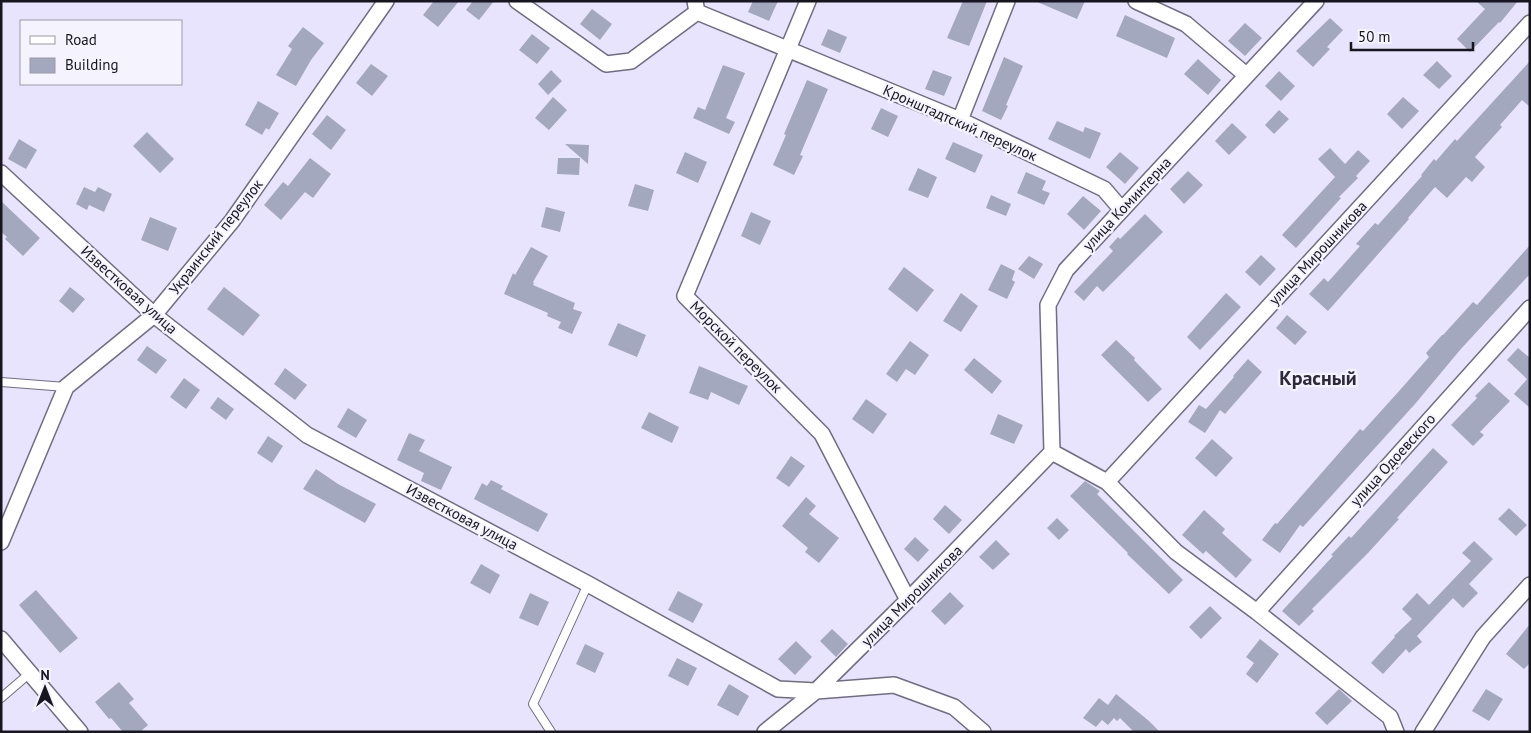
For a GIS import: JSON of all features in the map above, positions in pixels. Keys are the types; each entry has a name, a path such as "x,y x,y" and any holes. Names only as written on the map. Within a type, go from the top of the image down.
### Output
{"street":[{"name":"Украинский переулок","path":"1,542 66,387 154,315 232,222 386,1"},
{"path":"517,1 606,64 631,61 696,7 788,49"},
{"name":"Морской переулок","path":"808,1 685,296 822,434 908,600"},
{"path":"960,120 1007,1"},
{"path":"1136,1 1186,24 1246,75"},
{"name":"улица Коминтерна","path":"1052,452 1048,305 1066,270 1316,1"},
{"name":"улица Мирошникова","path":"1106,482 1530,24"},
{"name":"Кронштадтский переулок","path":"788,49 960,120 1104,189 1122,210"},
{"name":"Известковая улица","path":"1,174 154,315 307,435 588,584 778,689 816,692 894,685 954,707 983,732"},
{"name":"улица Одоевского","path":"1257,612 1530,308"},
{"path":"1052,452 1106,482 1176,552 1257,612 1390,718 1396,732"},
{"name":"улица Мирошникова","path":"765,732 816,692 1052,452"},
{"path":"1423,732 1483,636 1530,585"},
{"path":"1,639 80,732"}],"lane":[{"path":"1,382 66,387"},
{"path":"551,732 533,704 588,584"},
{"path":"1,698 30,673"}],"building":[{"path":"434,1 459,1 438,27 423,15"},
{"path":"473,1 494,1 479,20 466,10"},
{"path":"753,1 778,1 769,21 748,12"},
{"path":"963,1 987,1 969,46 947,38"},
{"path":"1035,1 1085,1 1077,19"},
{"path":"1476,1 1518,1 1500,23 1470,52 1457,39 1485,9"},
{"path":"592,9 612,24 600,40 580,24"},
{"path":"1125,15 1175,38 1167,58 1116,36"},
{"path":"1330,18 1343,30 1327,47 1330,49 1313,67 1296,51"},
{"path":"1245,23 1262,38 1245,56 1228,41"},
{"path":"303,27 324,43 311,60 296,86 276,75 292,49 288,46"},
{"path":"828,29 847,37 840,53 821,45"},
{"path":"532,34 550,48 537,64 519,50"},
{"path":"1004,57 1023,66 1001,120 982,111"},
{"path":"1198,59 1221,80 1208,95 1184,74"},
{"path":"1437,61 1452,76 1439,89 1423,75"},
{"path":"1530,61 1530,107 1522,100 1500,125 1502,127 1475,157 1485,167 1472,182 1466,177 1447,198 1435,187 1328,311 1309,294 1324,278 1328,282 1360,246 1356,244 1375,223 1378,225 1422,176 1434,159 1436,161 1455,139 1457,141"},
{"path":"371,64 388,76 372,96 356,83"},
{"path":"723,65 745,73 726,118 735,122 729,134 693,118 698,107 705,110"},
{"path":"551,70 562,81 548,95 538,84"},
{"path":"933,70 952,77 944,96 925,89"},
{"path":"1279,71 1295,86 1281,101 1265,86"},
{"path":"807,80 828,89 800,155 803,156 794,175 773,165"},
{"path":"553,97 567,110 549,130 535,118"},
{"path":"1403,97 1419,111 1402,129 1387,114"},
{"path":"258,101 279,113 269,130 266,128 262,135 245,125"},
{"path":"881,108 898,116 888,137 871,129"},
{"path":"1279,110 1289,119 1274,134 1265,125"},
{"path":"327,115 346,130 331,150 312,134"},
{"path":"1057,121 1083,132 1085,127 1101,133 1090,159 1048,139"},
{"path":"1232,123 1247,137 1229,155 1215,141"},
{"path":"147,132 174,159 160,173 133,146"},
{"path":"19,139 37,150 26,169 8,159"},
{"path":"953,142 983,155 975,173 945,159"},
{"path":"565,144 589,145 588,164"},
{"path":"1330,148 1345,164 1358,150 1370,161 1356,176 1358,178 1339,197 1341,198 1296,248 1282,235 1335,177 1318,159"},
{"path":"685,152 707,162 698,183 676,173"},
{"path":"1120,152 1139,168 1125,184 1106,167"},
{"path":"310,158 331,174 313,198 305,192 281,220 264,205 283,182 288,186"},
{"path":"558,158 580,158 579,175 557,174"},
{"path":"918,168 937,177 928,198 908,190"},
{"path":"1188,171 1203,185 1184,204 1170,189"},
{"path":"1026,172 1046,181 1042,190 1050,193 1044,205 1017,193"},
{"path":"635,184 654,190 648,211 628,206"},
{"path":"84,187 95,192 98,187 112,194 104,212 89,205 87,210 76,204"},
{"path":"991,195 1011,204 1006,216 986,208"},
{"path":"1083,196 1101,211 1084,230 1067,214"},
{"path":"1,201 40,238 23,256 5,239 7,237 1,232"},
{"path":"546,207 565,212 560,232 541,227"},
{"path":"751,212 771,221 760,245 741,236"},
{"path":"1145,214 1163,232 1103,292 1097,286 1084,301 1074,292 1113,251 1109,247 1118,237 1120,239"},
{"path":"150,217 177,228 168,251 141,240"},
{"path":"1530,245 1530,274 1303,527 1300,525 1280,553 1262,540 1275,523 1277,524 1360,429 1363,431 1429,357 1426,353 1442,335 1473,302 1477,305"},
{"path":"531,247 548,256 533,285 575,303 573,309 582,312 572,334 558,328 561,322 547,316 548,313 504,294 513,273 515,275"},
{"path":"1261,255 1276,269 1260,286 1245,272"},
{"path":"1029,256 1043,264 1034,279 1018,269"},
{"path":"1001,264 1015,271 1012,280 1015,282 1007,299 988,290"},
{"path":"904,267 934,290 917,312 888,289"},
{"path":"70,287 85,299 73,313 59,301"},
{"path":"224,287 260,315 243,336 207,309"},
{"path":"961,293 978,306 961,332 943,321"},
{"path":"1226,293 1241,307 1200,350 1187,337"},
{"path":"1287,315 1307,332 1295,345 1276,328"},
{"path":"618,323 646,335 637,357 608,345"},
{"path":"1116,340 1135,358 1134,360 1162,389 1148,402 1101,355"},
{"path":"910,341 929,355 915,375 906,369 897,382 886,374"},
{"path":"147,346 167,360 156,374 137,360"},
{"path":"1518,348 1530,358 1530,408 1514,394 1527,379 1507,360"},
{"path":"974,358 1002,381 992,394 964,370"},
{"path":"1248,359 1262,372 1225,414 1220,410 1205,433 1188,422 1199,405 1206,409"},
{"path":"699,366 748,386 739,405 711,392 708,400 689,393"},
{"path":"285,368 307,385 295,400 274,384"},
{"path":"184,378 200,390 186,409 170,397"},
{"path":"1489,382 1510,401 1480,432 1484,435 1473,446 1451,425 1477,398 1475,396"},
{"path":"218,397 234,409 226,420 210,408"},
{"path":"866,399 887,414 873,434 852,419"},
{"path":"348,408 367,420 356,438 337,427"},
{"path":"649,412 679,427 672,443 641,428"},
{"path":"998,414 1023,425 1014,444 990,434"},
{"path":"409,433 425,440 419,451 452,467 441,490 421,481 424,473 397,460"},
{"path":"268,436 283,446 272,463 257,453"},
{"path":"1212,439 1233,458 1216,477 1195,458"},
{"path":"1433,448 1448,462 1397,518 1399,519 1312,609 1314,611 1299,626 1282,611 1333,556 1331,555 1349,536 1351,538"},
{"path":"791,456 805,466 789,487 776,478"},
{"path":"316,469 338,484 376,504 365,523 303,489"},
{"path":"491,480 503,486 501,489 548,514 538,532 474,499 482,483 487,486"},
{"path":"1085,481 1100,491 1097,494 1183,580 1169,594 1070,496"},
{"path":"806,497 816,506 809,514 839,538 819,563 805,552 808,548 782,526"},
{"path":"945,505 962,520 949,534 933,519"},
{"path":"1509,508 1527,525 1516,536 1498,519"},
{"path":"1204,510 1225,529 1222,533 1252,560 1236,578 1206,551 1203,554 1182,535"},
{"path":"1057,518 1069,530 1059,540 1047,528"},
{"path":"915,537 929,550 918,562 904,549"},
{"path":"996,540 1010,554 993,570 979,557"},
{"path":"1474,541 1493,559 1469,584 1478,593 1463,608 1453,598 1417,636 1422,642 1409,653 1406,649 1383,674 1371,663 1394,636 1412,619 1402,609 1417,593 1429,605 1471,561 1462,553"},
{"path":"481,564 500,575 490,594 470,583"},
{"path":"36,590 78,638 60,653 19,605"},
{"path":"678,591 703,604 693,623 668,610"},
{"path":"950,592 964,606 945,625 931,611"},
{"path":"530,593 549,602 538,626 519,618"},
{"path":"1210,606 1222,618 1201,639 1189,627"},
{"path":"1530,624 1530,663 1524,669 1506,654"},
{"path":"832,629 848,644 836,657 820,641"},
{"path":"1260,639 1279,654 1257,683 1246,674 1254,663 1246,657"},
{"path":"796,641 812,657 795,675 778,659"},
{"path":"585,644 604,653 595,673 576,664"},
{"path":"677,658 697,668 688,686 668,676"},
{"path":"119,682 134,699 129,703 148,725 140,732 123,732 95,702"},
{"path":"729,684 749,696 738,716 717,705"},
{"path":"1339,689 1352,701 1327,725 1315,713"},
{"path":"1486,689 1503,699 1489,721 1472,711"},
{"path":"1116,694 1160,732 1134,732 1120,718 1117,721 1114,718 1108,725 1102,720 1096,727 1083,718 1099,698 1108,705"}],"district":[{"name":"Красный","path":"1318,378"}]}
